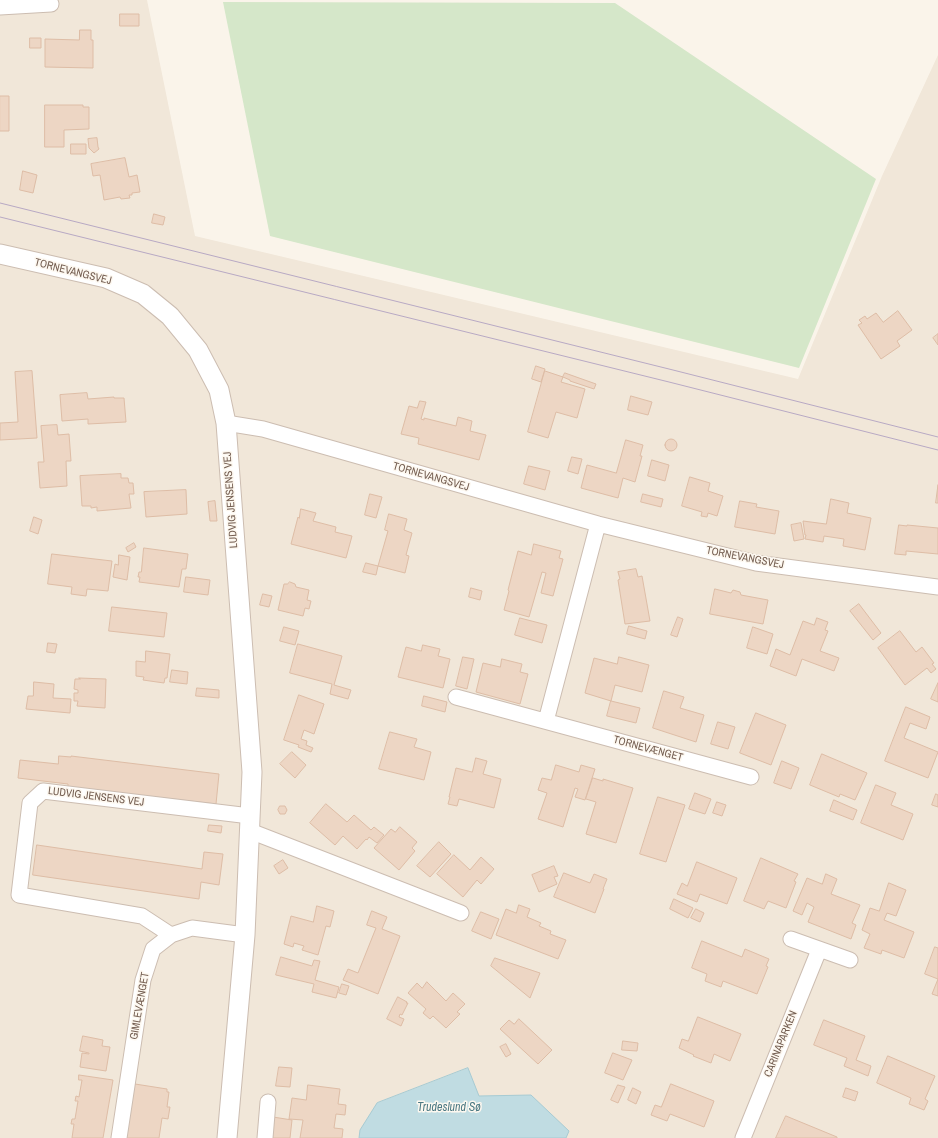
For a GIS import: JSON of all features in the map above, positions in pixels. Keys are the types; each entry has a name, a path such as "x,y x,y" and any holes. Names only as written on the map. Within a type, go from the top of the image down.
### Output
{"street":[{"path":"6,4 51,4"},
{"name":"TORNEVANGSVEJ","path":"0,254 106,278 142,294 170,316 198,350 219,390 226,423 263,429 598,524 756,563 938,588"},
{"name":"LUDVIG JENSENS VEJ","path":"226,423 252,772 245,935 227,1138"},
{"path":"546,721 598,524"},
{"name":"TORNEVÆNGET","path":"456,697 750,777"},
{"name":"LUDVIG JENSENS VEJ","path":"171,935 142,916 19,895 30,803 43,791 250,823 462,913"},
{"name":"GIMLEVÆNGET","path":"119,1138 143,980 153,949 171,935 192,928 245,935"},
{"path":"791,939 850,960"},
{"name":"CARINAPARKEN","path":"743,1138 819,950"},
{"path":"264,1138 268,1102"}],"shaded area":[{"path":"0,0 147,0 195,236 798,379 882,176 938,55 938,1138 0,1138"}],"green space":[{"path":"223,2 615,3 876,179 799,368 270,236"}],"water":[{"name":"Trudeslund Sø","path":"468,1068 479,1096 531,1095 569,1131 566,1138 359,1138 360,1130 377,1103"}],"building":[{"path":"120,14 139,14 139,26 120,26"},
{"path":"80,30 91,30 91,40 93,40 93,68 45,67 45,39 79,40"},
{"path":"30,38 41,38 41,48 30,48"},
{"path":"0,96 9,96 9,131 0,131"},
{"path":"45,105 83,105 83,107 89,107 89,129 64,130 64,147 45,147"},
{"path":"97,138 99,149 94,153 89,148 88,139"},
{"path":"71,144 86,144 86,154 71,154"},
{"path":"125,158 129,177 137,175 140,192 132,193 132,195 129,195 130,198 121,199 120,197 104,200 100,175 93,176 91,164"},
{"path":"23,171 37,175 33,193 20,190"},
{"path":"154,214 165,217 163,225 152,223"},
{"path":"898,311 912,330 897,341 900,346 881,359 858,325 862,323 859,320 865,316 867,319 876,313 883,322"},
{"path":"938,334 938,345 933,338"},
{"path":"536,366 545,369 541,382 532,379"},
{"path":"32,371 37,438 0,440 0,423 18,422 15,372"},
{"path":"545,371 563,377 561,382 585,389 577,418 556,412 548,438 528,432"},
{"path":"565,373 596,384 594,389 570,381 563,377"},
{"path":"87,393 88,399 114,397 124,398 126,422 88,424 88,419 62,421 60,395"},
{"path":"631,396 652,402 648,415 628,410"},
{"path":"420,401 426,402 421,419 424,420 424,418 456,426 458,417 472,421 470,431 486,435 479,460 418,444 419,438 401,434 409,406 417,408"},
{"path":"57,425 58,435 69,434 71,461 66,461 67,486 40,488 38,462 44,462 41,426"},
{"path":"669,439 673,439 677,445 673,451 669,451 665,447 665,443"},
{"path":"626,440 643,445 640,456 642,456 635,482 623,478 618,498 581,488 587,465 616,473"},
{"path":"572,457 582,459 578,474 568,471"},
{"path":"652,460 669,465 665,481 648,476"},
{"path":"529,466 550,471 545,490 524,484"},
{"path":"121,474 121,478 128,478 129,483 133,483 134,494 129,494 131,508 97,511 97,507 91,508 91,506 82,506 80,476"},
{"path":"690,477 710,483 708,491 723,496 717,516 708,513 707,517 701,516 702,512 682,506"},
{"path":"938,485 938,503 936,503"},
{"path":"186,490 187,514 146,517 144,492"},
{"path":"370,494 382,497 376,518 365,515"},
{"path":"643,494 663,499 661,507 641,502"},
{"path":"831,499 849,503 847,513 871,518 865,550 843,546 844,539 824,536 823,542 805,539 806,535 803,521 826,524"},
{"path":"215,501 217,521 210,521 208,502"},
{"path":"740,501 757,504 756,507 779,511 775,534 735,527"},
{"path":"301,509 316,513 313,521 336,527 335,532 352,536 346,558 291,544"},
{"path":"389,514 407,519 404,530 412,533 406,555 409,556 405,573 378,566 388,531 385,530"},
{"path":"34,517 42,520 38,534 30,531"},
{"path":"801,523 804,539 794,541 791,525"},
{"path":"899,525 938,528 938,554 906,551 906,555 895,554"},
{"path":"134,543 136,547 128,552 126,548"},
{"path":"534,544 561,551 559,558 563,559 553,596 541,593 546,573 542,572 529,617 504,610 518,551 531,555"},
{"path":"144,548 188,554 186,569 182,569 179,587 139,582 140,577 138,577 139,572 141,572"},
{"path":"52,554 112,561 108,591 87,589 86,596 71,594 72,587 48,584"},
{"path":"119,555 130,557 127,580 113,577 115,564 118,565"},
{"path":"366,563 378,566 376,575 363,572"},
{"path":"636,569 638,577 642,576 650,621 625,624 618,572"},
{"path":"186,577 210,580 208,595 184,592"},
{"path":"290,582 295,584 296,587 309,590 307,600 311,601 309,609 305,608 303,616 278,610 284,584"},
{"path":"471,588 482,591 480,600 469,597"},
{"path":"715,589 731,593 733,590 740,592 741,595 768,600 763,624 710,614"},
{"path":"263,594 272,596 269,607 260,605"},
{"path":"859,604 881,633 873,640 850,611"},
{"path":"112,607 167,613 164,637 109,631"},
{"path":"678,617 683,619 677,637 671,635"},
{"path":"520,618 547,625 542,643 515,635"},
{"path":"817,618 828,622 825,630 828,631 820,651 839,658 834,671 802,659 796,676 770,666 776,649 790,655 803,621 814,625"},
{"path":"629,626 647,631 645,639 627,634"},
{"path":"284,627 299,631 295,645 280,641"},
{"path":"753,627 773,634 767,654 747,648"},
{"path":"900,631 916,652 922,647 934,663 932,664 936,669 931,673 927,668 905,685 878,648"},
{"path":"48,643 57,644 55,653 47,652"},
{"path":"298,644 342,656 334,685 351,690 348,699 330,694 332,684 290,673"},
{"path":"423,645 440,649 438,656 450,659 443,688 398,677 406,647 421,651"},
{"path":"146,651 170,654 167,678 165,678 164,683 143,680 144,677 136,676 136,661 145,662"},
{"path":"463,657 474,659 467,689 456,686"},
{"path":"619,657 649,665 642,692 615,685 611,701 585,693 594,658 617,664"},
{"path":"502,659 522,664 520,672 528,674 520,704 476,692 483,663 500,667"},
{"path":"172,670 188,672 187,684 170,682"},
{"path":"79,678 106,679 105,708 77,706 78,701 74,701 74,693 78,693 78,690 74,689 75,679 80,679"},
{"path":"34,682 54,684 53,698 71,699 70,713 26,709 28,696 33,696"},
{"path":"938,683 938,702 931,699"},
{"path":"197,688 219,690 219,698 196,696"},
{"path":"664,691 684,697 680,708 704,715 696,742 653,728"},
{"path":"299,695 324,704 314,734 304,730 301,739 307,741 306,745 313,748 311,752 298,747 299,745 284,740"},
{"path":"424,696 447,702 445,712 422,706"},
{"path":"611,701 640,708 636,723 607,716"},
{"path":"906,707 930,717 926,729 910,723 904,738 938,752 928,778 885,761"},
{"path":"756,713 786,725 771,765 740,753"},
{"path":"718,722 735,727 728,749 711,744"},
{"path":"390,732 417,739 414,747 431,752 424,780 379,769"},
{"path":"292,752 306,765 295,778 280,764"},
{"path":"822,754 867,773 855,800 840,794 839,797 810,785"},
{"path":"59,756 71,756 219,774 216,804 68,787 68,784 18,778 20,760 58,764"},
{"path":"476,758 487,761 483,774 501,779 494,808 459,799 457,806 448,804 456,768 472,772"},
{"path":"782,761 799,768 791,789 774,783"},
{"path":"556,765 579,772 581,765 595,769 585,800 575,797 578,789 575,788 563,827 538,819 547,793 538,790 542,778 551,780"},
{"path":"593,778 603,781 603,779 633,788 616,843 586,834 596,802 586,799"},
{"path":"876,785 896,793 891,805 913,814 903,840 861,823"},
{"path":"695,793 711,799 705,814 689,809"},
{"path":"936,794 938,795 938,807 932,805"},
{"path":"658,797 685,805 666,862 640,854"},
{"path":"834,800 857,810 853,820 830,811"},
{"path":"717,802 726,805 722,816 713,813"},
{"path":"326,804 347,822 354,815 371,830 374,827 384,835 377,843 369,837 357,849 343,836 335,845 310,823"},
{"path":"280,806 285,806 287,810 285,814 280,814 278,810"},
{"path":"209,825 222,826 221,833 208,831"},
{"path":"400,827 417,842 412,848 415,851 399,870 374,848 391,829 395,832"},
{"path":"439,842 451,854 430,877 417,866"},
{"path":"37,845 202,869 204,852 223,854 219,885 201,882 199,899 33,875"},
{"path":"454,855 470,870 481,857 494,869 481,884 477,880 463,897 437,874"},
{"path":"761,858 798,874 794,881 796,882 786,908 768,901 764,909 744,901"},
{"path":"283,860 288,868 279,874 274,866"},
{"path":"697,862 737,878 727,904 700,894 697,902 677,894 682,883 687,886"},
{"path":"554,866 558,876 554,877 557,884 539,892 532,875"},
{"path":"564,873 590,883 594,874 607,879 595,913 554,897"},
{"path":"826,874 837,879 831,894 860,905 852,923 856,925 851,939 808,922 814,907 807,903 802,915 793,911 807,878 822,884"},
{"path":"889,883 906,890 896,916 887,913 884,920 914,932 904,958 882,950 881,954 864,948 870,934 862,930 870,908 879,911"},
{"path":"674,899 693,908 688,918 670,909"},
{"path":"519,905 530,909 527,917 541,923 539,926 551,931 550,934 566,940 558,959 496,935 506,909 516,913"},
{"path":"317,906 334,911 330,927 326,926 318,955 302,950 304,946 294,943 293,947 284,944 291,916 313,922"},
{"path":"696,909 704,913 700,922 691,918"},
{"path":"372,911 387,917 382,929 400,936 378,994 343,980 348,969 358,973 376,928 367,925"},
{"path":"481,912 499,919 491,939 472,931"},
{"path":"702,941 742,957 745,949 769,959 766,966 768,967 757,994 723,981 721,987 705,981 707,974 692,968"},
{"path":"935,947 938,948 938,979 925,974"},
{"path":"281,957 312,966 314,960 320,961 315,980 339,987 336,998 312,992 314,984 276,975"},
{"path":"495,958 540,973 530,998 491,966"},
{"path":"938,979 938,996 932,994"},
{"path":"427,982 446,1001 453,993 465,1004 457,1012 460,1014 446,1028 433,1016 430,1019 423,1013 426,1009 408,993 417,983 422,988"},
{"path":"342,984 349,986 346,995 339,993"},
{"path":"398,997 408,1003 402,1015 400,1014 399,1017 404,1019 401,1026 387,1019"},
{"path":"698,1017 741,1034 730,1061 714,1054 711,1063 693,1056 694,1055 679,1048 682,1039 688,1041"},
{"path":"519,1019 552,1050 538,1064 500,1029 509,1020 514,1024"},
{"path":"824,1020 865,1036 856,1060 871,1066 868,1076 844,1066 847,1058 814,1045"},
{"path":"83,1036 103,1040 102,1046 110,1047 106,1071 80,1067 82,1053 89,1054 80,1051"},
{"path":"623,1041 638,1043 637,1051 622,1050"},
{"path":"506,1044 511,1054 506,1057 500,1047"},
{"path":"613,1053 632,1060 623,1080 605,1073"},
{"path":"888,1056 935,1076 925,1099 928,1101 924,1110 909,1104 911,1098 877,1083"},
{"path":"279,1067 292,1068 290,1087 276,1086"},
{"path":"79,1075 113,1080 103,1138 72,1138 74,1124 71,1124 72,1119 75,1119 78,1101 75,1101 76,1096 79,1097 82,1080 79,1080"},
{"path":"135,1084 167,1089 167,1092 169,1092 167,1107 170,1107 168,1119 162,1118 159,1138 126,1138"},
{"path":"671,1084 714,1101 704,1127 670,1114 667,1121 651,1115 655,1105 661,1107"},
{"path":"308,1085 340,1089 338,1104 346,1105 345,1115 336,1114 334,1128 343,1129 342,1138 300,1138 303,1120 289,1119 292,1098 306,1100"},
{"path":"618,1085 625,1087 618,1103 611,1100"},
{"path":"633,1088 641,1092 636,1104 628,1100"},
{"path":"846,1088 858,1092 855,1101 843,1097"},
{"path":"786,1116 837,1137 837,1138 776,1138"},
{"path":"273,1117 292,1120 290,1138 271,1138"}],"tram line":[{"path":"0,203 938,437"},
{"path":"0,217 938,450"}]}
